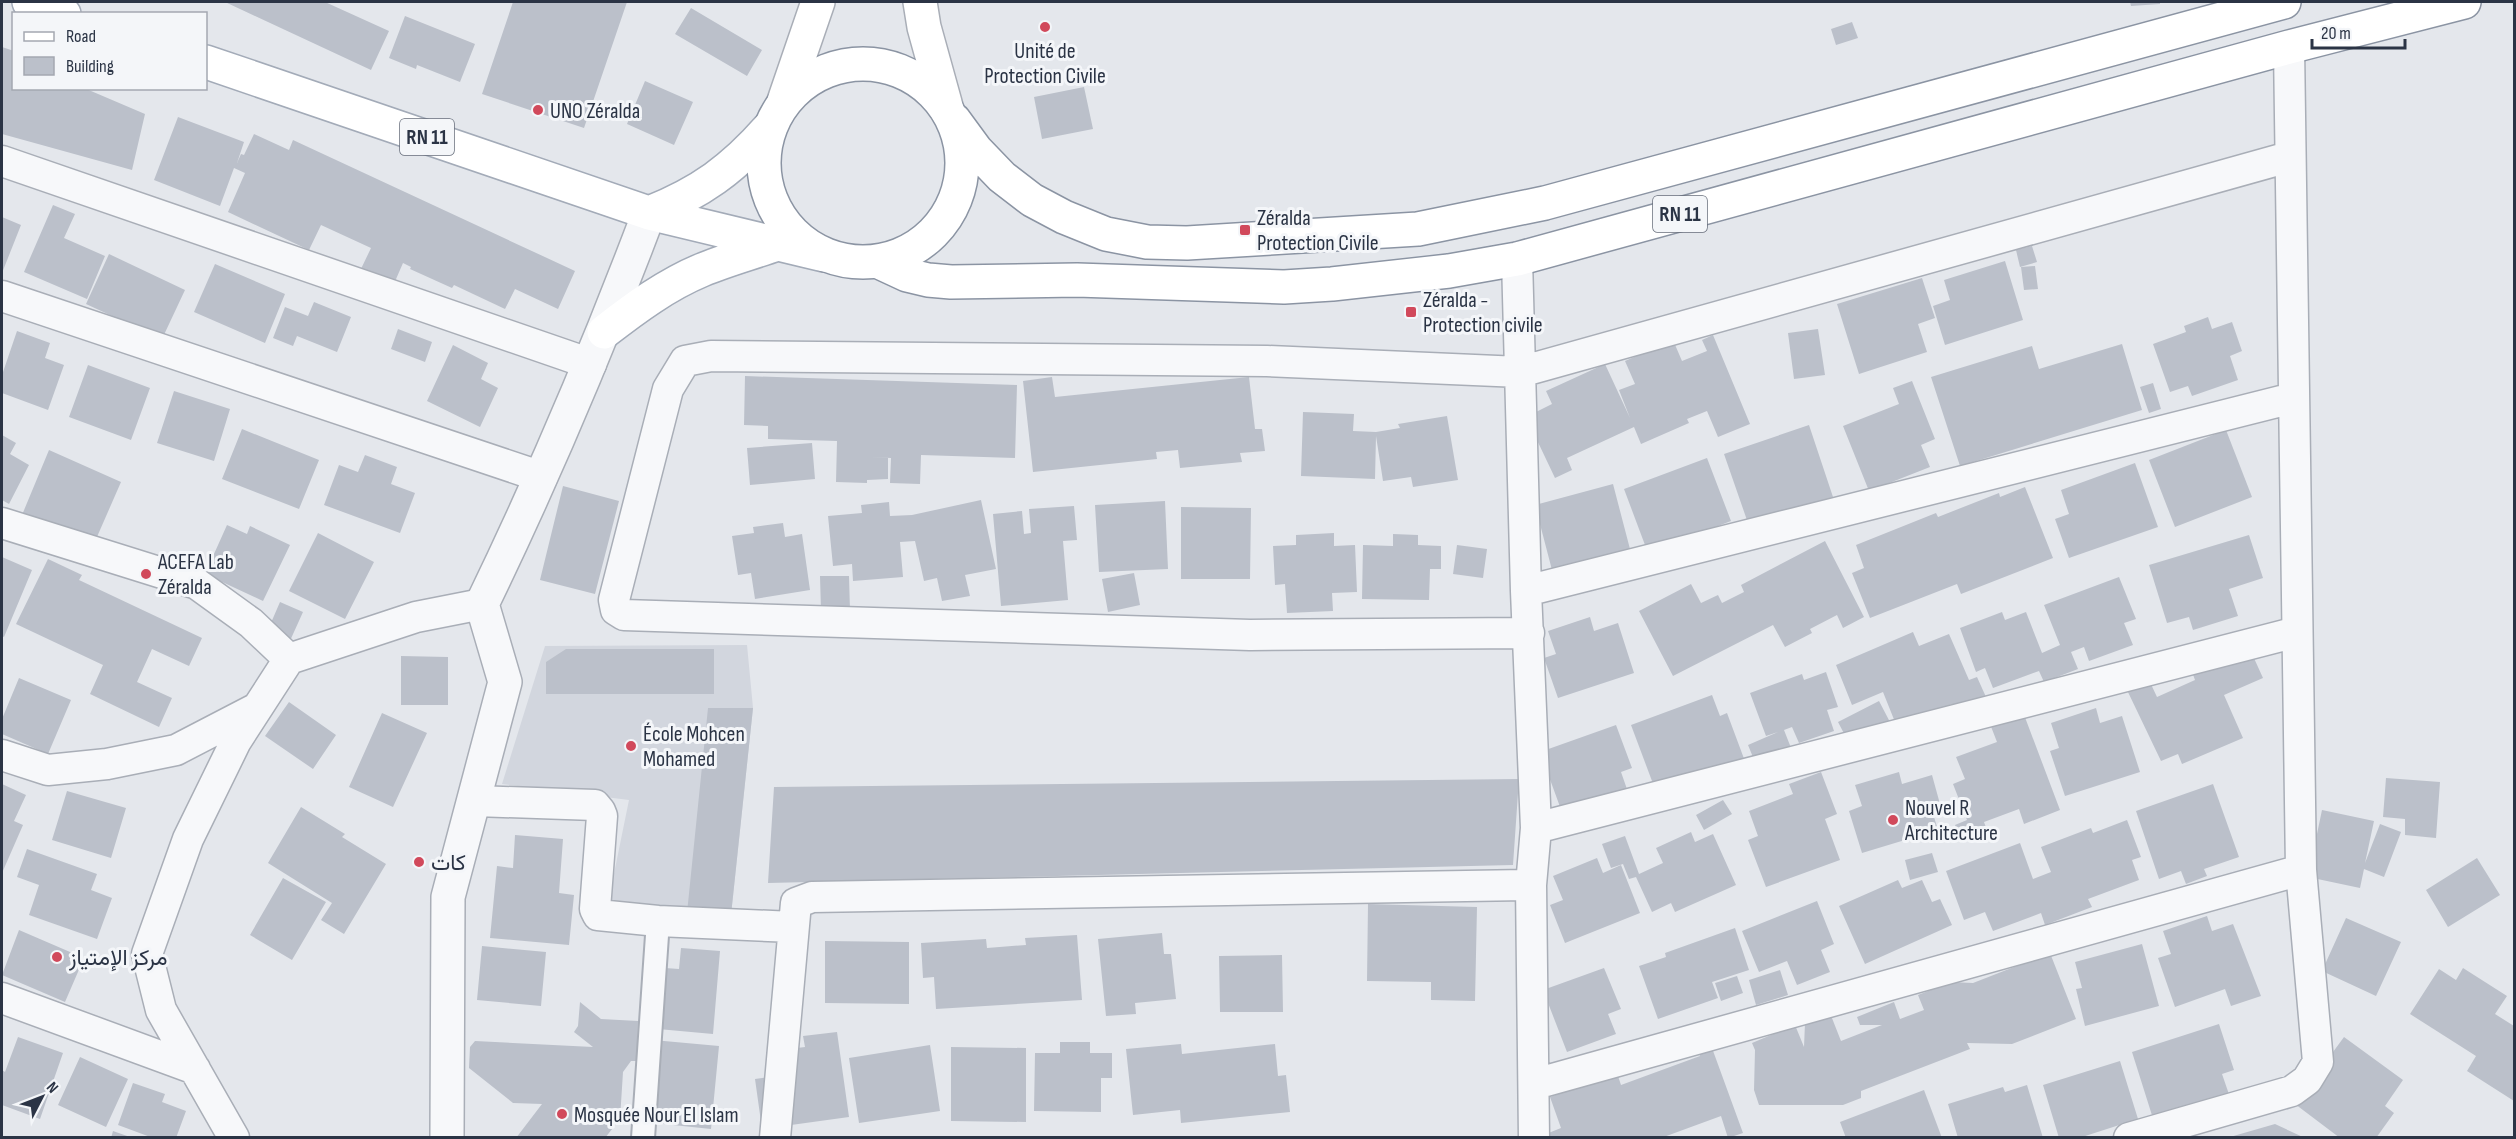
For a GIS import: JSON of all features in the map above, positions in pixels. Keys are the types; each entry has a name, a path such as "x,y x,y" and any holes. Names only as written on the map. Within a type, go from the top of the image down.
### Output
{"main road":[{"path":"29,2 58,12"},
{"path":"818,2 763,158 766,188 778,216 798,239 824,255 851,262 879,262 904,254 927,240 944,221 957,197 962,172 961,146 919,10"},
{"name":"RN 11","path":"951,115 976,150 1002,177 1032,200 1064,218 1106,234 1147,242 1187,243 1418,229 1545,203 2284,2"},
{"name":"RN 11","path":"879,262 907,275 951,282 1077,280 1284,287 1438,272 1517,259 2289,47 2464,2"},
{"name":"RN 11","path":"207,62 649,213 824,255"},
{"path":"649,213 703,188 742,157 807,80 837,67 868,63 899,70 926,87 951,115"},
{"path":"604,332 667,287 702,270 777,244"}],"street":[{"path":"2129,1137 2292,1091 2307,1080 2318,1062 2301,870 2289,47"},
{"path":"1529,633 1250,635 624,615 616,610 614,600 668,388 686,361 711,356 1231,361 1520,372 2289,157"},
{"path":"2,161 591,364"},
{"path":"447,1137 447,897 505,682 482,604 542,477 591,364 649,213"},
{"path":"1517,259 1526,591 1536,828 1531,885 1534,1137"},
{"path":"2,296 542,477"},
{"path":"1526,591 2293,398"},
{"path":"2,523 197,584 251,623 289,659"},
{"path":"234,1137 161,1010 147,954 188,839 236,741 261,706 289,659 416,617 482,604"},
{"path":"1536,828 2297,632"},
{"path":"2,755 48,770 107,765 176,750 261,706"},
{"path":"474,801 594,805 602,816 596,913 602,916 793,927"},
{"path":"1534,1084 2301,870"},
{"path":"775,1137 796,903 812,897 1531,885"},
{"path":"643,1137 658,921"},
{"path":"2,998 195,1069"}],"shaded area":[{"name":"École Mohcen Mohamed","path":"747,645 753,708 731,915 607,908 629,800 502,784 545,646"}],"building":[{"path":"225,2 325,2 389,31 371,70"},
{"path":"513,2 627,2 584,128 482,94"},
{"path":"2130,2 2160,2 2160,4 2131,6"},
{"path":"691,8 762,50 747,76 675,34"},
{"path":"405,16 475,44 460,82 417,65 416,69 389,58"},
{"path":"1852,22 1858,38 1836,45 1831,29"},
{"path":"2,47 12,50 12,90 89,90 145,114 132,170 2,134"},
{"path":"645,81 693,102 674,145 627,124"},
{"path":"1084,87 1093,129 1042,139 1034,97"},
{"path":"178,117 244,142 237,163 241,154 244,155 254,134 289,150 293,140 575,271 558,309 515,289 505,309 454,285 452,288 410,269 411,267 403,263 393,286 360,271 371,248 321,225 309,250 228,212 245,173 234,168 220,206 154,180"},
{"path":"53,205 75,214 64,238 105,256 87,299 24,272"},
{"path":"2,217 21,225 2,273"},
{"path":"2032,246 2037,262 2020,267 2016,250"},
{"path":"109,254 185,290 162,339 86,304"},
{"path":"2005,261 2023,320 1945,345 1933,306 1950,300 1944,280"},
{"path":"215,264 285,294 265,343 194,312"},
{"path":"2035,266 2038,289 2024,290 2021,267"},
{"path":"1922,278 1935,318 1918,324 1927,352 1859,374 1837,304"},
{"path":"314,302 351,317 337,352 297,336 293,346 273,338 285,307 308,316"},
{"path":"2208,317 2212,329 2232,322 2242,351 2230,356 2238,380 2192,396 2188,386 2170,392 2153,344 2186,332 2184,326"},
{"path":"398,329 432,342 425,362 391,349"},
{"path":"1818,329 1825,375 1794,379 1788,333"},
{"path":"17,331 50,343 45,358 64,365 48,410 2,393 2,375"},
{"path":"1713,335 1750,424 1718,437 1707,411 1687,419 1689,423 1641,444 1634,427 1567,458 1572,470 1555,478 1526,417 1552,404 1546,391 1605,364 1630,418 1619,390 1635,384 1625,361 1673,340 1682,361 1707,351 1702,340"},
{"path":"2122,344 2142,410 1960,466 1931,377 2032,346 2039,369"},
{"path":"453,345 488,363 481,379 498,388 480,427 427,401"},
{"path":"88,365 150,388 131,440 69,417"},
{"path":"745,376 1017,385 1015,458 921,455 920,484 890,483 891,458 868,457 888,458 888,479 867,480 867,483 836,482 837,441 768,439 768,426 744,425"},
{"path":"1052,377 1055,397 1249,377 1255,429 1262,429 1265,451 1240,453 1242,462 1180,468 1178,450 1156,452 1157,459 1033,472 1023,381"},
{"path":"1912,381 1935,439 1921,445 1930,467 1869,491 1843,426 1899,404 1893,388"},
{"path":"2153,383 2161,409 2149,413 2140,387"},
{"path":"174,391 230,409 214,461 157,443"},
{"path":"1303,412 1354,414 1353,431 1376,432 1400,428 1398,424 1447,416 1458,480 1413,487 1411,477 1383,481 1376,436 1375,479 1301,476"},
{"path":"1809,425 1833,497 1749,526 1724,454"},
{"path":"242,429 319,460 299,509 222,479"},
{"path":"2226,430 2252,497 2175,527 2149,460"},
{"path":"2,435 16,443 10,454 29,465 9,504 2,500"},
{"path":"812,443 815,479 750,485 747,448"},
{"path":"49,450 121,482 93,546 22,515"},
{"path":"365,455 397,467 391,484 415,493 400,533 324,505 339,465 358,472"},
{"path":"1707,458 1731,521 1648,553 1624,489"},
{"path":"2135,463 2158,527 2069,558 2055,519 2069,514 2061,490"},
{"path":"1613,484 1630,549 1552,570 1535,505"},
{"path":"563,486 619,501 595,594 540,580"},
{"path":"2025,487 2053,558 1961,594 1957,584 1870,618 1852,573 1864,568 1856,545 1936,513 1938,517 1999,493 2000,497"},
{"path":"981,500 996,569 965,575 970,596 942,601 937,578 924,581 915,541 900,542 903,577 853,581 852,564 833,566 828,516 862,513 861,505 889,502 890,516 912,515"},
{"path":"1165,501 1168,569 1099,572 1095,505"},
{"path":"1074,506 1077,540 1063,541 1068,600 1001,606 993,514 1022,511 1024,534 1031,533 1029,509"},
{"path":"1181,507 1251,508 1250,579 1181,579"},
{"path":"783,523 785,537 802,534 810,590 755,599 751,573 738,575 732,536 754,533 753,527"},
{"path":"227,525 247,534 250,526 290,545 263,601 205,574"},
{"path":"318,533 374,562 345,619 289,591"},
{"path":"1334,533 1334,546 1355,545 1357,592 1332,593 1333,611 1287,613 1285,584 1275,585 1273,546 1296,545 1296,535"},
{"path":"1393,534 1418,535 1418,545 1441,546 1441,569 1430,569 1429,600 1362,599 1363,545 1393,546"},
{"path":"2249,535 2263,578 2229,589 2238,616 2193,630 2189,617 2167,623 2149,565"},
{"path":"1825,541 1864,617 1843,628 1837,615 1810,629 1812,633 1785,647 1773,625 1673,676 1639,611 1691,584 1701,603 1718,595 1722,603 1744,592 1741,585"},
{"path":"1457,545 1487,549 1483,578 1453,574"},
{"path":"2,557 32,570 4,637 2,636"},
{"path":"48,559 82,575 79,580 202,638 189,666 152,649 137,682 172,698 159,727 90,694 103,665 16,624"},
{"path":"1134,573 1140,605 1108,612 1102,579"},
{"path":"820,576 849,576 850,611 821,611"},
{"path":"2119,577 2136,619 2124,623 2133,645 2089,661 2084,647 2071,652 2078,669 2044,682 2039,671 1993,688 1985,668 1976,672 1960,628 2002,612 2005,620 2026,612 2042,653 2060,645 2044,605"},
{"path":"280,602 303,612 289,643 267,632"},
{"path":"1590,617 1594,631 1618,623 1634,673 1558,698 1544,658 1556,654 1548,631"},
{"path":"1913,632 1919,646 1949,634 1969,680 1977,677 1986,697 1954,710 1952,704 1897,727 1883,692 1852,705 1836,665"},
{"path":"2248,645 2263,678 2224,695 2243,738 2182,764 2178,754 2161,761 2127,690 2149,680 2157,697 2195,680 2191,669"},
{"path":"566,649 714,649 714,694 546,694 546,662"},
{"path":"401,656 448,657 448,705 401,705"},
{"path":"1826,672 1838,707 1827,710 1834,731 1799,743 1792,727 1784,730 1793,753 1757,767 1748,745 1778,732 1766,736 1750,693 1802,674 1804,680"},
{"path":"19,678 71,700 48,754 2,734 2,719"},
{"path":"1712,695 1720,716 1727,713 1746,764 1658,797 1631,725"},
{"path":"1879,701 1891,724 1850,745 1838,722"},
{"path":"289,702 336,735 313,769 265,736"},
{"path":"708,708 753,708 731,915 687,913"},
{"path":"2096,708 2100,723 2122,716 2140,772 2065,796 2050,751 2059,748 2051,723"},
{"path":"2023,712 2060,810 2024,824 2019,809 1984,822 1988,833 1962,843 1955,825 1967,820 1953,784 1965,779 1956,757 1997,742 1990,724"},
{"path":"382,713 427,733 393,807 349,787"},
{"path":"1616,725 1632,768 1621,772 1628,792 1563,815 1540,752"},
{"path":"1821,772 1837,814 1825,819 1840,860 1766,887 1748,840 1758,836 1749,811 1793,794 1789,784"},
{"name":"Nouvel R Architecture","path":"1899,772 1902,784 1932,775 1940,804 1931,807 1938,830 1862,853 1849,811 1862,806 1855,785"},
{"path":"2386,778 2440,782 2436,838 2405,835 2405,819 2383,817"},
{"path":"1519,779 1513,865 768,883 774,787"},
{"path":"2,784 26,795 14,821 23,825 2,873"},
{"path":"2213,784 2239,857 2204,869 2207,876 2186,884 2181,871 2159,879 2136,811"},
{"path":"67,791 126,808 111,858 52,840"},
{"path":"1723,800 1732,814 1704,830 1696,815"},
{"path":"301,807 345,834 342,837 386,864 344,934 321,920 332,903 268,863"},
{"path":"2322,810 2374,821 2365,863 2380,824 2401,832 2384,877 2364,869 2360,888 2308,877"},
{"path":"2127,820 2141,857 2132,860 2139,880 2088,899 2092,907 2045,925 2041,913 1993,931 1985,912 1964,920 1946,871 2020,843 2033,879 2051,872 2041,847 2091,828 2093,833"},
{"path":"1691,832 1695,842 1713,834 1736,885 1675,912 1671,903 1652,912 1636,877 1629,879 1623,864 1611,868 1602,844 1625,836 1639,874 1663,863 1656,848"},
{"path":"515,835 563,839 559,893 574,895 569,945 490,938 497,866 513,868"},
{"path":"27,849 97,874 91,890 112,898 97,939 29,915 39,885 17,877"},
{"path":"1932,853 1938,872 1910,880 1905,860"},
{"path":"1597,858 1603,873 1621,865 1640,913 1565,943 1550,905 1563,900 1553,876"},
{"path":"2477,858 2500,895 2448,927 2426,890"},
{"path":"283,878 326,902 292,960 250,935"},
{"path":"1898,880 1902,888 1922,880 1932,902 1940,899 1952,925 1865,964 1839,906"},
{"path":"1817,901 1834,944 1821,950 1830,972 1797,985 1787,961 1759,972 1742,931"},
{"path":"1368,904 1477,907 1475,1001 1431,1000 1431,982 1367,981"},
{"path":"2207,916 2212,931 2233,924 2261,996 2231,1006 2225,989 2175,1007 2158,958 2171,954 2163,931"},
{"path":"2346,918 2401,942 2376,996 2322,971"},
{"path":"1735,928 1749,970 1712,982 1718,998 1658,1019 1639,966 1666,957 1665,953"},
{"path":"19,930 84,958 65,1002 2,975"},
{"path":"1162,933 1164,954 1171,954 1176,999 1135,1003 1136,1014 1106,1016 1098,939"},
{"path":"1077,935 1082,1000 936,1009 934,977 923,978 921,943 986,939 987,948 1026,945 1025,938"},
{"path":"825,941 909,942 909,1004 825,1003"},
{"path":"2142,944 2159,1006 2085,1026 2076,989 2082,988 2075,962"},
{"path":"482,946 546,952 541,1006 477,1000"},
{"path":"681,948 720,951 713,1034 647,1028 651,967 679,969"},
{"path":"2050,953 2076,1019 2012,1044 1967,1043 1970,1049 1861,1091 1861,1098 1843,1105 1759,1105 1754,1090 1755,1050 1752,1043 1795,1025 1804,1047 1805,1023 1830,1013 1841,1041 1882,1025 1860,1025 1857,1017 1894,1002 1900,1019 1924,1010 1918,995 1951,982 1973,983"},
{"path":"1282,955 1283,1012 1220,1012 1219,956"},
{"path":"1604,968 1621,1009 1608,1014 1616,1034 1567,1052 1543,990"},
{"path":"2463,968 2507,996 2495,1014 2514,1026 2514,1101 2467,1071 2476,1056 2410,1014 2439,969 2456,980"},
{"path":"1780,970 1788,995 1756,1005 1749,980"},
{"path":"1737,976 1743,993 1721,1001 1715,983"},
{"path":"580,1002 601,1019 638,1021 637,1061 631,1061 623,1072 620,1119 605,1138 516,1138 542,1104 513,1103 469,1068 470,1047 475,1041 593,1047 574,1032 578,1026"},
{"path":"2219,1024 2234,1070 2222,1074 2232,1103 2156,1128 2132,1052"},
{"path":"837,1032 849,1117 762,1129 755,1079 770,1077 766,1052 805,1047 803,1036"},
{"path":"18,1037 63,1053 40,1119 2,1105 2,1070 5,1072"},
{"path":"2344,1037 2403,1080 2385,1106 2394,1113 2376,1138 2340,1138 2295,1104"},
{"path":"642,1039 719,1046 711,1129 635,1121"},
{"path":"1060,1042 1090,1042 1090,1053 1112,1053 1112,1078 1101,1078 1101,1112 1034,1111 1035,1053 1060,1053"},
{"path":"1181,1044 1182,1054 1275,1044 1278,1076 1286,1075 1290,1112 1181,1123 1180,1110 1133,1115 1126,1049"},
{"path":"930,1045 940,1111 859,1123 849,1058"},
{"path":"951,1047 1026,1048 1026,1122 951,1121"},
{"path":"1712,1048 1743,1133 1728,1138 1721,1116 1661,1138 1547,1138 1546,1134 1561,1128 1550,1097 1617,1073 1621,1085 1700,1056 1699,1053"},
{"path":"80,1057 128,1079 106,1127 58,1105"},
{"path":"2120,1061 2138,1119 2079,1138 2059,1138 2043,1085"},
{"path":"133,1083 165,1094 162,1102 186,1111 176,1138 153,1138 118,1125"},
{"path":"2027,1085 2043,1138 1958,1138 1948,1104 2003,1087 2005,1092"},
{"path":"1924,1090 1942,1138 1846,1138 1840,1122"},
{"path":"2275,1124 2305,1138 2230,1138 2230,1137"},
{"path":"113,1131 130,1137 130,1138 111,1138"}],"place":[{"name":"Unité de Protection Civile","path":"1045,27"},
{"name":"UNO Zéralda","path":"538,110"},
{"name":"Zéralda Protection Civile","path":"1245,230"},
{"name":"Zéralda - Protection civile","path":"1411,312"},
{"name":"ACEFA Lab Zéralda","path":"146,574"},
{"name":"École Mohcen Mohamed","path":"631,746"},
{"name":"Nouvel R Architecture","path":"1893,820"},
{"name":"كات","path":"419,862"},
{"name":"مركز الإمتياز","path":"57,957"},
{"name":"Mosquée Nour El Islam","path":"562,1114"}]}
